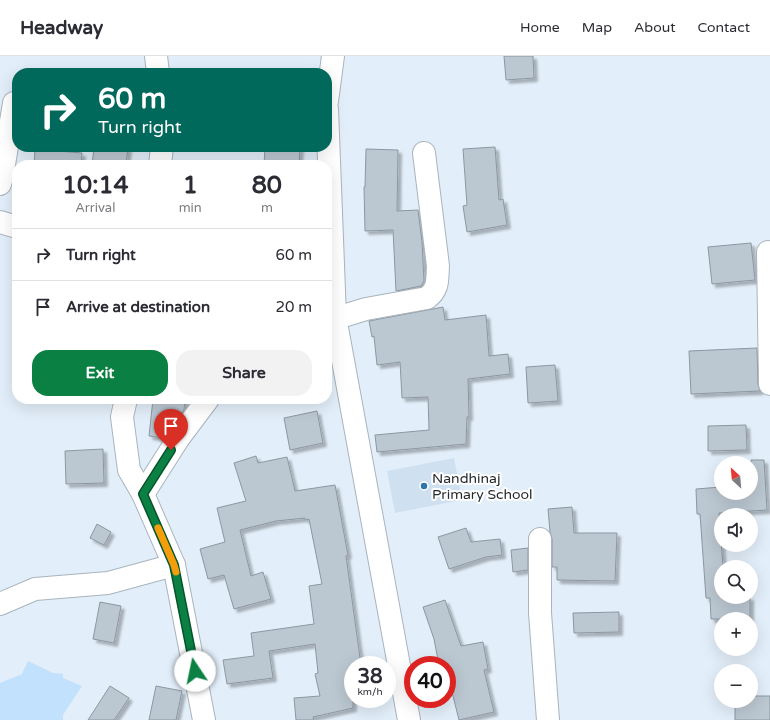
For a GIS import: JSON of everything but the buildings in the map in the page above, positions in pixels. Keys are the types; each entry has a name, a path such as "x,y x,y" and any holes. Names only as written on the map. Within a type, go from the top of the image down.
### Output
{"street":[{"path":"156,56 157,68"},
{"path":"332,69 334,56"},
{"path":"0,184 12,115"},
{"path":"332,319 366,309 427,298 434,293 437,284 438,266 424,153"},
{"path":"0,222 12,226"},
{"path":"768,252 770,384"},
{"path":"332,324 409,720"},
{"path":"125,404 122,417 129,470 143,494 174,565 204,720"},
{"path":"143,494 178,439 204,404"},
{"path":"540,539 540,613 548,720"},
{"path":"0,604 35,590 108,583 174,565"}],"shaded area":[{"name":"Nandhinaj Primary School","path":"454,458 462,500 395,513 387,471"},
{"path":"28,661 53,673 63,674 63,678 82,686 63,715 63,720 0,720 0,683 22,674"}],"slow traffic":[{"path":"158,528 176,572"}],"place":[{"name":"Nandhinaj Primary School","path":"424,486"}],"route":[{"path":"171,450 143,494 174,565 195,671"}]}
